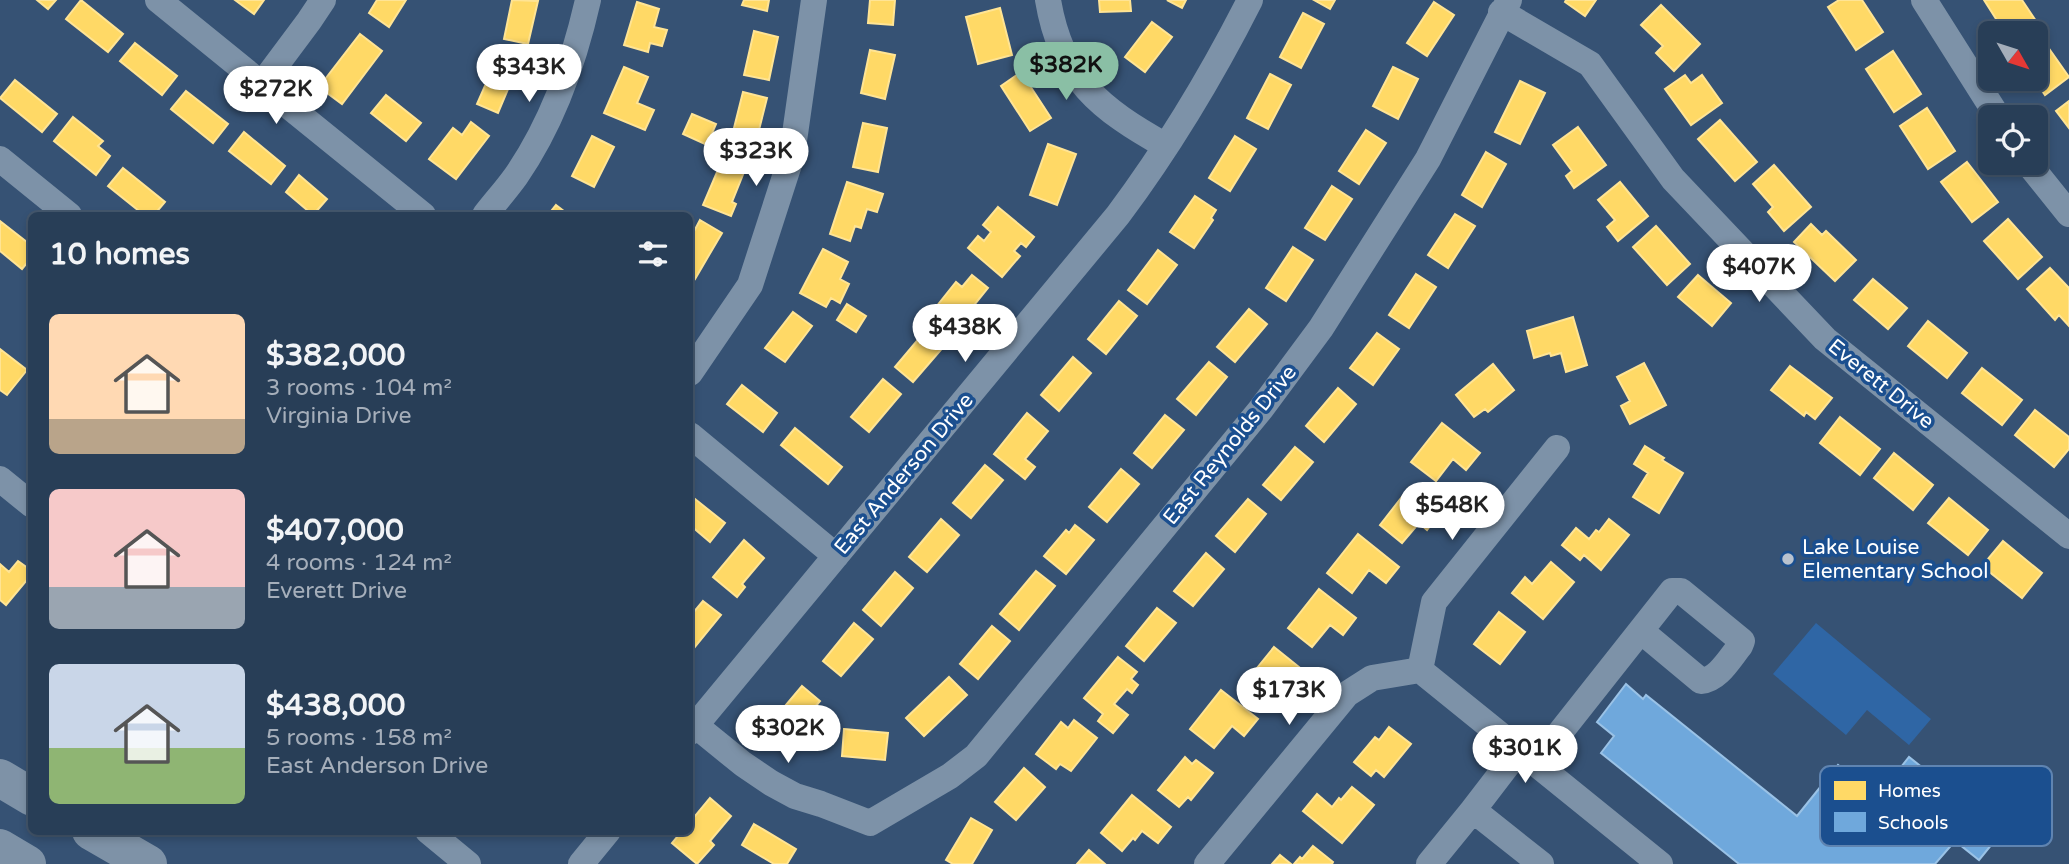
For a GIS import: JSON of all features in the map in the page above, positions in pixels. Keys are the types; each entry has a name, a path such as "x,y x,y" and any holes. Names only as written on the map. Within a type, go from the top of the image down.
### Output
{"highway":[{"path":"0,778 28,795"},
{"path":"98,835 148,864"},
{"path":"0,848 27,864"}],"street":[{"path":"158,0 419,212"},
{"path":"262,84 323,0"},
{"path":"487,212 516,176 560,94 588,0"},
{"path":"693,369 750,285 792,155 814,0"},
{"path":"1048,0 1058,39 1069,65 1084,86 1115,116 1166,146"},
{"name":"East Anderson Drive","path":"693,724 1097,243 1140,187 1166,146 1223,53 1250,0"},
{"path":"1924,0 1990,105"},
{"name":"Everett Drive","path":"1505,6 1590,64 1673,179 1825,339 2069,536"},
{"name":"East Reynolds Drive","path":"693,727 771,783 795,796 870,823 950,776 975,756 1261,409 1321,328 1428,159 1505,6"},
{"path":"0,159 65,212"},
{"path":"2038,175 2069,214"},
{"path":"693,437 836,556"},
{"path":"1420,670 1434,602 1557,448"},
{"path":"0,479 28,502"},
{"path":"1429,864 1473,810 1527,757 1641,631"},
{"path":"1207,864 1347,694 1372,678 1420,670 1660,864"},
{"path":"1473,810 1541,864"},
{"path":"433,835 468,864"},
{"path":"581,864 605,835"}],"shaded area":[{"path":"1816,623 1931,719 1909,745 1867,710 1846,735 1773,674"}],"building: Homes":[{"path":"37,0 56,0 48,9"},
{"path":"81,0 123,34 108,52 66,19"},
{"path":"235,0 264,0 254,14"},
{"path":"377,0 406,0 389,27 369,13"},
{"path":"512,0 538,1 528,44 504,39"},
{"path":"744,0 769,0 767,11 742,5"},
{"path":"870,0 895,0 893,25 868,23"},
{"path":"1099,0 1130,0 1131,11 1100,12"},
{"path":"1167,0 1186,0 1182,8"},
{"path":"1314,0 1335,0 1330,9"},
{"path":"1596,0 1585,16 1565,2"},
{"path":"1839,0 1862,0 1883,32 1856,50 1828,7"},
{"path":"1984,0 2022,0 2036,21 1997,21"},
{"path":"637,2 659,9 654,27 667,30 662,46 650,43 648,52 624,45"},
{"path":"1434,2 1454,15 1427,56 1407,43"},
{"path":"1661,5 1700,44 1674,71 1656,53 1663,46 1641,25"},
{"path":"1000,8 1012,55 978,64 966,17"},
{"path":"1303,13 1324,24 1301,68 1280,57"},
{"path":"1152,22 1172,37 1145,72 1125,57"},
{"path":"754,31 778,37 769,80 744,75"},
{"path":"360,34 382,51 342,104 319,87"},
{"path":"135,43 177,76 162,95 120,61"},
{"path":"2048,47 2069,77 2045,95 2042,91 2048,91"},
{"path":"870,50 895,55 885,99 861,93"},
{"path":"1893,51 1921,94 1894,112 1866,69"},
{"path":"499,54 519,63 498,113 477,104"},
{"path":"624,67 648,77 637,103 654,110 645,130 604,113"},
{"path":"1393,67 1418,79 1398,119 1373,106"},
{"path":"1021,72 1051,118 1030,131 1001,86"},
{"path":"1270,74 1291,85 1268,129 1247,118"},
{"path":"1685,75 1691,83 1702,75 1722,103 1691,125 1665,89"},
{"path":"15,80 57,114 42,132 0,98"},
{"path":"1520,81 1545,93 1520,144 1495,132"},
{"path":"186,91 228,124 213,143 171,109"},
{"path":"743,92 767,98 754,150 730,144"},
{"path":"386,95 421,123 406,141 371,113"},
{"path":"2069,101 2069,128 2056,111"},
{"path":"1927,108 1955,151 1928,169 1900,126"},
{"path":"692,114 716,124 707,145 683,134"},
{"path":"73,117 103,141 98,146 110,156 96,175 54,141"},
{"path":"1720,120 1757,162 1735,181 1698,139"},
{"path":"471,122 489,136 456,179 429,159 453,128 462,135"},
{"path":"863,123 887,128 878,172 853,167"},
{"path":"1578,127 1606,165 1574,188 1566,176 1572,171 1553,145"},
{"path":"1366,130 1386,143 1359,184 1339,171"},
{"path":"244,132 285,166 271,184 229,151"},
{"path":"592,136 614,147 594,187 572,176"},
{"path":"1235,136 1256,149 1230,191 1209,178"},
{"path":"1048,144 1076,154 1057,205 1030,195"},
{"path":"1486,152 1506,164 1482,207 1462,195"},
{"path":"723,158 746,167 732,202 736,204 731,216 703,205"},
{"path":"1967,162 1998,202 1972,222 1941,182"},
{"path":"1774,165 1811,207 1784,231 1768,212 1773,207 1753,184"},
{"path":"123,168 165,202 157,212 140,212 108,186"},
{"path":"299,175 327,199 316,212 309,212 286,192"},
{"path":"847,182 883,194 877,212 867,209 861,228 855,226 850,241 830,234"},
{"path":"1620,182 1648,216 1618,241 1607,227 1615,220 1598,200"},
{"path":"1332,186 1352,199 1325,240 1305,228"},
{"path":"1195,196 1216,210 1211,218 1213,220 1194,248 1170,232"},
{"path":"556,205 565,212 550,212"},
{"path":"998,207 1034,237 1026,247 1021,243 1014,251 1020,256 1002,277 968,248 978,236 984,241 991,232 983,225"},
{"path":"1455,214 1475,226 1448,268 1428,255"},
{"path":"2008,219 2042,257 2018,279 1984,241"},
{"path":"700,220 722,233 695,279 693,278 693,233"},
{"path":"0,221 28,243 28,262 22,269 0,251"},
{"path":"1811,224 1822,235 1826,231 1856,260 1835,281 1794,242"},
{"path":"1656,226 1690,264 1667,285 1633,247"},
{"path":"1293,247 1313,260 1286,301 1266,288"},
{"path":"823,249 848,262 840,279 849,284 840,303 831,298 826,307 800,293"},
{"path":"1158,250 1177,265 1147,304 1128,290"},
{"path":"2050,268 2069,288 2069,326 2059,315 2055,320 2027,289"},
{"path":"1416,274 1436,287 1409,328 1389,315"},
{"path":"972,275 988,288 954,330 932,312 956,282 962,287"},
{"path":"1698,275 1731,303 1712,326 1678,297"},
{"path":"1873,279 1907,308 1888,329 1854,300"},
{"path":"1119,301 1137,316 1106,354 1088,339"},
{"path":"847,304 866,316 856,332 837,320"},
{"path":"1249,309 1267,324 1235,362 1217,347"},
{"path":"793,312 812,326 785,362 765,348"},
{"path":"1573,317 1587,365 1566,372 1561,353 1534,358 1527,331"},
{"path":"1928,321 1967,353 1947,378 1908,346"},
{"path":"927,329 945,345 913,382 895,367"},
{"path":"1377,333 1399,349 1373,385 1350,368"},
{"path":"0,349 27,370 7,395 0,390"},
{"path":"1073,357 1091,373 1059,411 1041,395"},
{"path":"1209,362 1227,377 1196,415 1177,399"},
{"path":"1644,363 1666,405 1630,424 1621,406 1630,401 1617,377"},
{"path":"1493,364 1514,390 1488,412 1485,409 1474,417 1456,395"},
{"path":"1790,366 1832,398 1815,419 1806,412 1804,416 1771,390"},
{"path":"1982,368 2022,400 2002,425 1962,393"},
{"path":"883,379 901,394 869,432 851,417"},
{"path":"742,385 777,413 763,432 727,404"},
{"path":"1338,388 1356,404 1324,442 1306,426"},
{"path":"2035,410 2069,437 2069,449 2054,467 2015,435"},
{"path":"1027,413 1048,431 1025,459 1035,467 1025,479 994,454"},
{"path":"1165,415 1184,430 1152,468 1134,453"},
{"path":"1840,417 1880,449 1860,475 1820,443"},
{"path":"1442,423 1480,453 1466,470 1453,459 1436,481 1411,462"},
{"path":"795,428 842,467 828,484 781,445"},
{"path":"1645,446 1683,473 1659,513 1633,497 1648,473 1634,464"},
{"path":"1295,447 1313,462 1281,500 1263,485"},
{"path":"1894,453 1933,485 1913,510 1874,478"},
{"path":"985,465 1003,480 971,518 953,503"},
{"path":"1121,469 1139,484 1107,522 1089,507"},
{"path":"1409,488 1440,513 1427,530 1419,523 1402,543 1380,525"},
{"path":"693,497 725,523 710,542 693,528"},
{"path":"1949,498 1988,530 1968,555 1928,523"},
{"path":"1248,499 1266,514 1235,552 1216,536"},
{"path":"941,519 959,535 927,572 909,557"},
{"path":"1609,519 1629,535 1601,570 1584,555 1580,560 1562,545 1576,528 1589,539 1596,530 1599,532"},
{"path":"1075,525 1094,540 1066,574 1044,556 1066,530 1069,533"},
{"path":"1358,534 1399,567 1386,583 1369,570 1352,593 1327,573"},
{"path":"744,540 764,558 742,584 745,587 737,597 713,577"},
{"path":"2003,541 2042,573 2022,598 1982,566"},
{"path":"1206,553 1224,569 1193,606 1174,591"},
{"path":"18,561 28,568 28,579 6,605 0,600 0,564 9,572"},
{"path":"1551,562 1574,582 1543,619 1512,593 1525,577 1532,584"},
{"path":"1036,571 1055,586 1019,630 1000,614"},
{"path":"895,572 913,588 881,626 863,610"},
{"path":"1319,589 1356,618 1343,635 1330,625 1312,647 1288,628"},
{"path":"703,601 721,615 693,649 693,613"},
{"path":"1157,608 1176,623 1144,661 1126,646"},
{"path":"1499,612 1525,632 1500,664 1474,644"},
{"path":"854,623 873,639 841,676 823,661"},
{"path":"992,626 1010,641 978,679 960,664"},
{"path":"1274,647 1300,668 1279,694 1276,692 1267,702 1244,684"},
{"path":"1118,657 1137,672 1131,679 1138,685 1132,693 1127,689 1114,704 1128,715 1113,733 1098,721 1103,714 1084,698"},
{"path":"949,677 967,695 924,736 906,718"},
{"path":"802,686 820,701 788,739 770,724"},
{"path":"1221,690 1258,719 1244,736 1232,726 1214,748 1190,729"},
{"path":"1074,720 1097,738 1071,771 1060,764 1056,769 1036,754 1061,722 1068,728"},
{"path":"1389,727 1411,744 1384,777 1376,770 1371,776 1354,762 1375,737 1379,740"},
{"path":"844,729 888,733 885,760 842,756"},
{"path":"1185,757 1192,764 1196,760 1213,773 1191,800 1188,797 1179,807 1158,790"},
{"path":"1024,768 1045,787 1016,820 995,802"},
{"path":"1352,787 1374,805 1342,843 1303,811 1317,794 1332,807"},
{"path":"1132,795 1171,827 1158,843 1142,831 1122,851 1101,833"},
{"path":"710,798 731,816 710,841 714,845 697,864 672,843 679,835 693,835 693,818"},
{"path":"971,818 992,830 972,864 953,864 946,860"},
{"path":"754,824 796,849 787,864 774,864 742,845"},
{"path":"1313,846 1333,862 1332,864 1294,864 1300,857 1302,859"},
{"path":"1089,850 1105,864 1077,864"},
{"path":"1280,855 1291,864 1272,864"}],"building: Schools":[{"path":"1626,684 1643,699 1646,695 1797,816 1820,787 1820,846 1951,846 1935,864 1739,864 1601,753 1614,736 1597,722"},
{"path":"1909,757 1920,766 1902,766"},
{"path":"1961,846 1990,846 1979,860"}],"place":[{"name":"Lake Louise Elementary School","path":"1788,559"}]}
